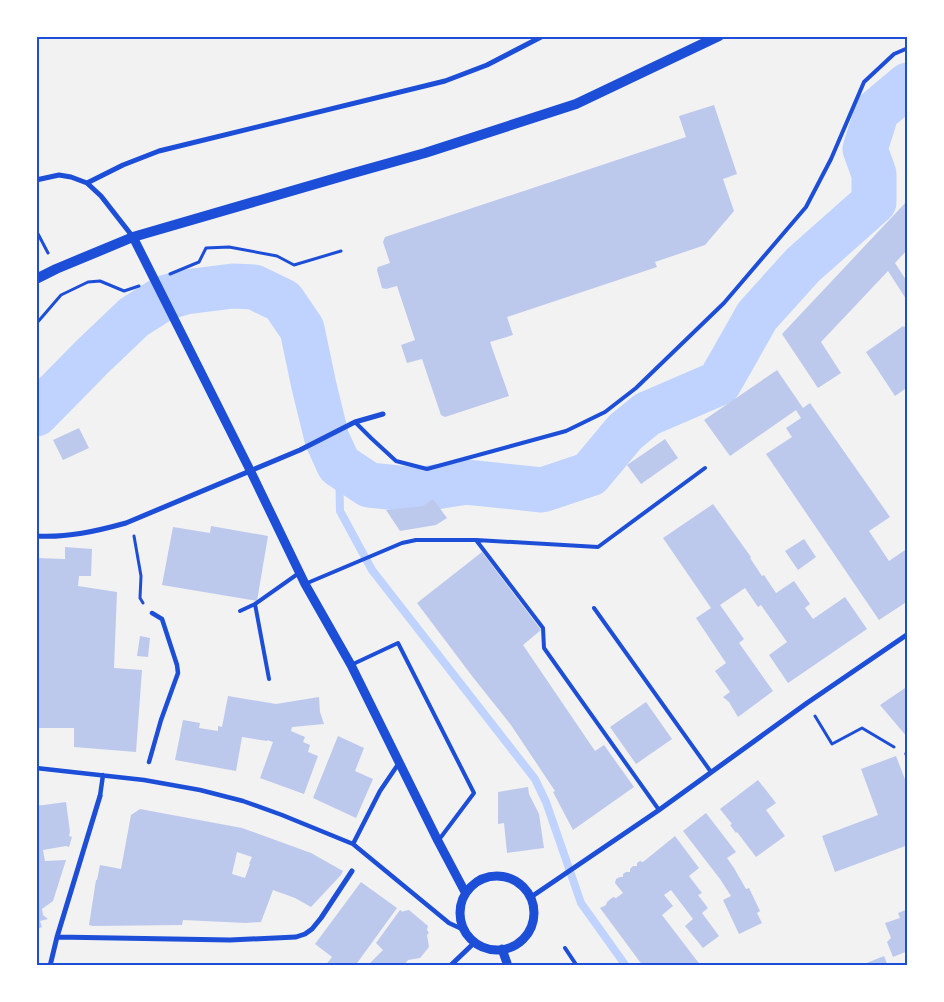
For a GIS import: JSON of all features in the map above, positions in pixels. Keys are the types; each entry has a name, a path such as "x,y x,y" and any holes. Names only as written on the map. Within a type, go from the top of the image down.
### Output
{"main road":[{"path":"36,279 56,268 133,237 425,153 576,104 719,36"}],"street":[{"path":"87,183 123,164 159,151 445,81 487,65 543,36"},
{"path":"36,180 59,175 72,177 87,183 101,196 133,237 250,470 299,573 351,665 465,892"},
{"path":"36,536 55,536 96,531 131,521 300,450 354,423 383,414"},
{"path":"149,762 178,672 178,665 162,619 152,613"},
{"path":"531,897 659,810 807,703 908,634"},
{"path":"353,844 380,791 399,763"},
{"path":"36,768 144,780 200,790 243,801 282,815 353,844 449,923 464,930"},
{"path":"50,966 100,796 103,775"},
{"path":"57,937 230,940 296,937 312,929 352,871"},
{"path":"508,876 520,883 531,897 535,909 534,922 522,941 511,948 502,950 486,949 474,943 464,930 460,918 460,904 465,892 473,883 485,877 508,876"},
{"path":"450,966 474,943"},
{"path":"502,950 508,966"}],"lane":[{"path":"354,423 396,461 427,469 566,431 605,412 636,388 724,303 806,207 830,159 864,82 894,54 908,48"},
{"path":"305,584 402,543 416,540 476,540 598,547 705,468"},
{"path":"476,540 543,628 544,648 659,810"},
{"path":"240,611 255,604 299,573"},
{"path":"255,604 269,679"},
{"path":"594,608 711,772"},
{"path":"351,665 398,643 474,793 438,841"},
{"path":"565,948 577,966"}],"path":[{"path":"36,230 44,246"},
{"path":"206,248 229,247 277,256 294,265 341,251"},
{"path":"36,324 61,295 88,282 100,281"},
{"path":"131,521 141,576 140,598 152,613"},
{"path":"807,703 832,744 862,728 908,755"}],"building":[{"path":"714,105 737,174 723,179 734,211 705,245 655,262 657,267 507,317 513,335 490,342 509,396 445,417 441,415 422,359 407,363 401,345 415,340 397,286 386,289 382,288 377,270 378,267 390,263 383,242 385,237 686,137 679,116"},
{"path":"908,200 908,249 895,263 908,283 908,302 888,271 821,342 841,373 818,388 782,334"},
{"path":"908,325 908,387 895,396 866,352 903,326"},
{"path":"777,370 803,408 810,403 890,517 869,531 889,561 908,548 908,601 879,620 766,454 792,437 786,428 801,418 796,410 730,456 704,420"},
{"path":"79,428 89,448 63,460 53,440"},
{"path":"665,439 678,458 641,484 627,465"},
{"path":"433,499 447,518 436,525 400,531 386,510 423,506"},
{"path":"713,504 751,557 762,576 764,575 776,593 794,581 810,604 805,608 813,619 845,597 867,629 788,683 769,655 787,642 761,605 758,607 745,588 720,605 744,639 739,643 773,691 738,717 729,702 723,697 730,692 715,671 726,663 696,618 711,608 663,538"},
{"path":"211,526 268,536 257,601 162,585 173,527 210,533"},
{"path":"804,539 816,557 798,570 785,551"},
{"path":"65,547 92,549 91,576 79,576 78,586 117,592 114,668 142,670 136,752 74,747 74,728 36,728 36,558 65,559"},
{"path":"482,552 541,630 523,645 595,751 604,745 634,787 573,830 553,792 555,791 511,725 417,603"},
{"path":"140,636 150,638 148,657 137,656"},
{"path":"908,686 908,738 880,705"},
{"path":"228,696 276,704 319,697 320,712 324,724 292,727 291,731 305,737 303,742 310,745 308,752 318,756 304,794 260,778 273,742 267,740 242,737 236,771 175,760 183,720 200,723 199,728 218,731 218,726 222,727"},
{"path":"646,702 672,739 636,764 610,727"},
{"path":"338,736 364,748 355,771 373,779 356,818 313,798"},
{"path":"896,756 908,787 908,845 835,872 822,836 878,815 861,769"},
{"path":"758,780 776,803 766,810 785,836 756,857 730,825 732,824 720,809"},
{"path":"528,787 529,794 539,814 544,848 507,853 504,823 498,824 498,792"},
{"path":"66,802 69,836 72,837 69,847 43,850 45,861 66,860 53,901 42,909 43,915 48,919 40,921 42,927 36,929 36,806"},
{"path":"140,809 242,828 311,853 343,871 311,907 295,898 273,890 261,922 183,920 182,925 89,925 100,865 121,869 131,815","holes":["237,852 252,857 245,878 232,874"]},
{"path":"706,813 736,852 727,858 746,889 749,888 760,911 757,913 762,923 739,934 723,900 731,896 683,831"},
{"path":"675,836 699,868 689,876 702,893 698,895 708,908 702,913 719,936 703,948 685,926 693,919 671,890 664,895 673,906 662,915 701,966 643,966 600,908 606,905 613,897 616,898 623,893 615,883 616,879 623,877 623,874 626,872 630,872 633,866 637,866 637,863 640,861 643,862"},
{"path":"361,882 397,908 355,966 345,966 341,963 339,966 325,966 332,957 315,944"},
{"path":"908,909 908,951 893,957 887,942 891,938 885,923 900,918 898,913"},
{"path":"400,910 403,912 409,910 428,926 429,947 420,958 408,960 405,964 406,966 367,966 383,950 376,943"},
{"path":"884,956 888,966 859,966"}],"waterway":[{"path":"36,414 134,317 164,298 185,292 233,286 254,287 283,301 302,329 327,439 339,465 369,485 417,490 466,482 542,490 590,474 625,432 647,414 719,383 757,316 803,265 874,202 874,174 865,149 877,111 908,85"},
{"path":"339,465 340,511 372,570 535,779 546,802 581,903 626,966"}]}
